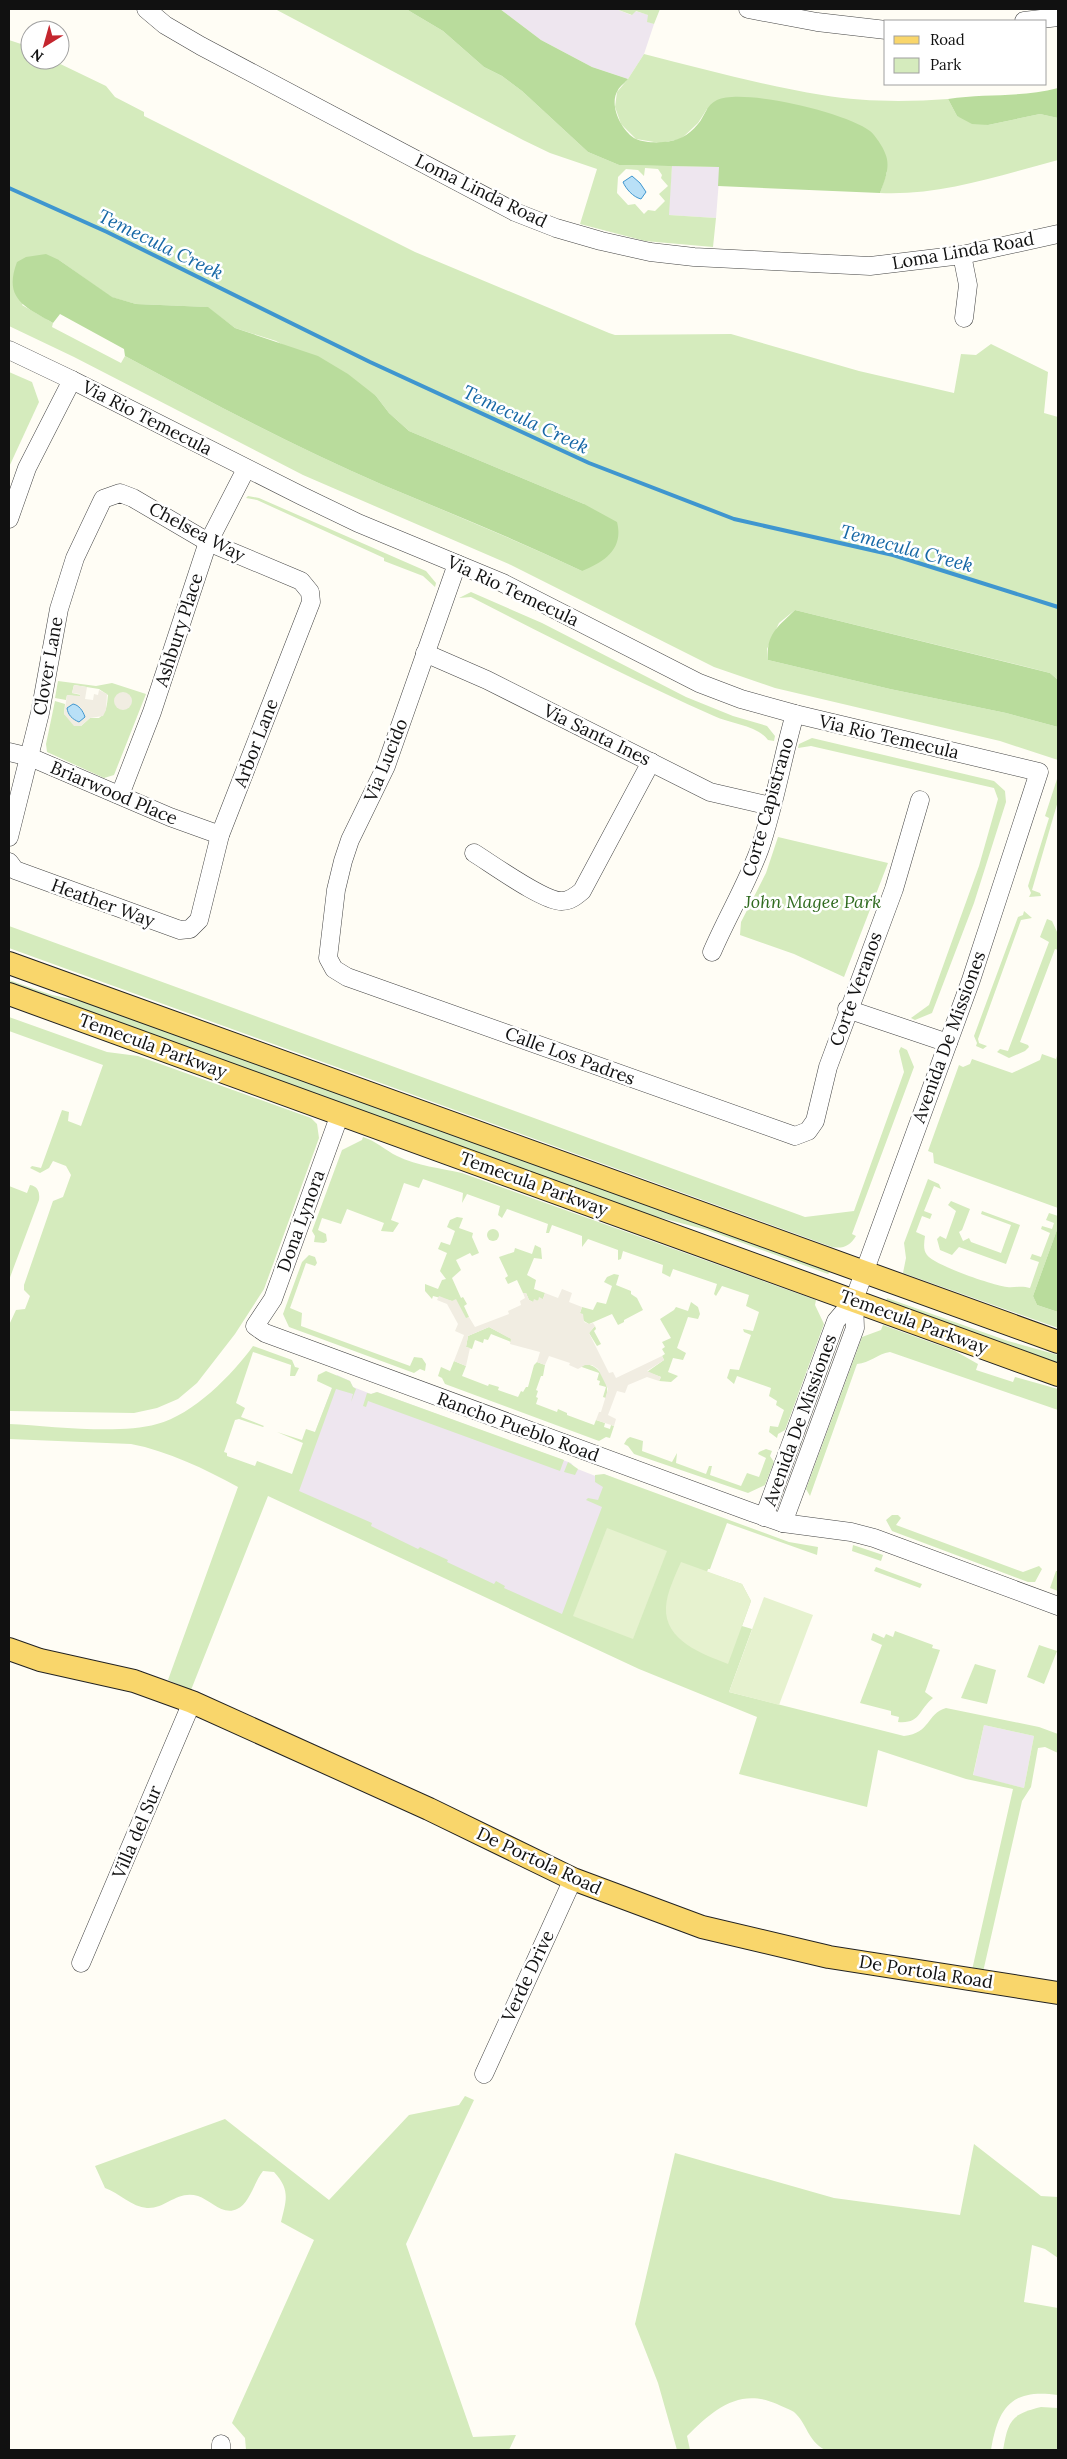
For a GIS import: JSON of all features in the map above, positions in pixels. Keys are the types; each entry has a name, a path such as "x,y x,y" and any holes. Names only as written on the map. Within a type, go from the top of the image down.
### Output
{"main road":[{"name":"Temecula Parkway","path":"9,963 864,1270 1058,1342"},
{"name":"Temecula Parkway","path":"9,994 1058,1375"},
{"name":"De Portola Road","path":"9,1650 40,1660 134,1681 192,1702 420,1805 573,1879 678,1919 764,1943 829,1957 1058,1993"},
{"name":"De Portola Road","path":"9,1665 23,1665 40,1660"}],"street":[{"name":"Loma Linda Road","path":"146,9 165,25 201,46 506,207 556,228 592,238 650,252 694,258 870,266 962,255 1058,234"},
{"path":"748,9 818,22 884,30"},
{"path":"1032,20 1058,17"},
{"path":"962,255 968,285 964,318"},
{"name":"Via Rio Temecula","path":"9,350 246,469 358,523 503,584 699,683 741,699 795,714 1039,772"},
{"path":"9,519 27,468 72,380"},
{"name":"Ashbury Place","path":"120,795 152,712 208,542 246,469"},
{"name":"Chelsea Way","path":"103,499 120,493 134,498 208,542 291,577"},
{"name":"Clover Lane","path":"9,838 30,756 61,600 75,558 103,499"},
{"name":"Via Lucido","path":"328,958 336,890 343,861 350,840 380,780 456,564"},
{"name":"Arbor Lane","path":"199,920 220,835 311,602 310,592 301,581 291,577"},
{"name":"Via Santa Ines","path":"425,654 487,680 710,792 772,806"},
{"name":"Corte Capistrano","path":"712,952 724,924 747,883 772,806 795,714"},
{"name":"Briarwood Place","path":"9,752 30,756 196,828 220,835"},
{"path":"474,853 547,898 562,901 574,898 582,891 651,762"},
{"name":"Avenida De Missiones","path":"783,1523 855,1328 854,1300 1001,894 1039,772"},
{"name":"Corte Veranos","path":"815,1121 828,1067 847,1009 894,889 920,800"},
{"name":"Heather Way","path":"9,862 15,870 180,930 190,929 199,920"},
{"name":"Calle Los Padres","path":"328,958 334,969 346,976 784,1134 795,1136 801,1134 808,1131 815,1121"},
{"path":"847,1009 948,1043"},
{"name":"Dona Lynora","path":"256,1326 273,1299 340,1114"},
{"name":"Avenida De Missiones","path":"764,1517 836,1321 854,1300"},
{"name":"Rancho Pueblo Road","path":"256,1326 278,1339 764,1517 783,1523 851,1532 874,1538 1058,1606"},
{"name":"Villa del Sur","path":"81,1963 192,1702"},
{"name":"Verde Drive","path":"484,2074 573,1879"}],"shaded area":[{"path":"500,9 616,9 631,15 635,11 649,15 648,22 654,24 644,54 628,79 592,67 541,40"},
{"path":"672,166 720,167 716,218 668,215"},
{"path":"74,685 87,687 85,699 93,700 94,694 98,695 99,690 107,694 106,710 103,716 90,718 81,726 74,726 64,714 67,695 80,696 80,694 72,693"},
{"path":"123,692 129,695 132,701 129,707 123,710 117,707 114,701 117,695"},
{"path":"562,1289 572,1293 569,1302 582,1307 580,1313 583,1314 584,1322 593,1323 595,1326 589,1333 609,1373 613,1372 616,1378 662,1356 664,1360 647,1371 661,1377 659,1381 647,1377 628,1385 625,1393 617,1391 608,1415 616,1419 614,1426 596,1420 599,1412 601,1412 608,1389 598,1369 592,1365 585,1365 578,1369 569,1365 570,1363 549,1356 545,1365 537,1362 540,1352 510,1344 511,1339 489,1327 468,1336 466,1347 470,1348 466,1366 454,1361 464,1335 455,1331 458,1324 447,1304 437,1300 439,1296 452,1301 456,1299 466,1318 469,1317 475,1327 509,1314 508,1311 521,1305 520,1301 525,1298 523,1293 526,1293 529,1300 533,1302 534,1299 538,1301 539,1297 543,1299 545,1293 558,1298"},
{"path":"337,1375 350,1381 353,1387 371,1394 377,1392 571,1463 575,1468 598,1477 604,1474 614,1478 564,1626 290,1498"},
{"path":"984,1725 1034,1736 1024,1788 973,1776"}],"green space":[{"path":"275,9 406,9 443,31 484,67 502,76 522,91 588,152 619,165 672,166 669,215 716,218 713,247 645,241 580,224 597,169 550,153","holes":["645,168 658,169 662,175 661,178 668,186 659,194 665,201 655,211 648,210 644,214 635,204 628,205 617,193 618,177 626,169 638,170 644,176"]},
{"path":"406,9 500,9 541,40 592,67 628,79 615,96 616,110 618,118 631,136 642,141 660,142 682,137 698,124 713,102 730,97 749,97 795,104 840,117 870,131 881,144 887,158 887,173 882,188 880,193 718,186 719,167 619,165 588,152 522,91 502,76 484,67 443,31"},
{"path":"616,9 660,9 654,24 647,22 648,15 636,11 632,15"},
{"path":"9,40 20,44 20,70 70,69 106,86 115,97 144,112 144,116 415,252 615,335 731,334 859,371 954,393 961,354 976,355 991,344 1048,372 1044,413 1058,417 1058,680 1050,673 795,610 779,623 767,649 768,660 890,689 1006,713 1058,727 1058,760 1000,741 775,688 714,667 511,565 303,475 74,357 9,326","holes":["59,260 111,297 136,304 207,307 235,328 276,341 376,396 389,413 409,431 584,504 582,571 383,485 285,440 125,356 121,363 52,327 53,323 22,305"]},
{"path":"644,54 755,82 838,97 885,101 948,99 957,116 988,125 1040,114 1058,118 1058,160 948,188 903,193 880,193 887,172 707,109 698,123 681,139 660,143 636,139 621,124 615,107 617,92"},
{"path":"1058,88 1058,118 1040,114 988,125 972,124 957,116 948,99 1031,93"},
{"path":"46,254 59,260 112,297 136,304 208,307 235,328 318,356 348,374 376,396 389,413 409,431 584,504 617,522 618,540 615,547 605,559 582,571 383,485 285,440 125,356 124,349 60,314 53,323 34,312 19,300 13,285 13,275 17,262 26,257"},
{"path":"9,372 32,382 39,402 9,467"},
{"path":"248,496 259,498 426,571 436,583 435,587 423,576 384,561 384,558 257,500 246,498"},
{"path":"471,592 542,623 686,697 733,716 767,726 775,736 774,741 768,740 751,728 721,719 652,688 471,597 459,598"},
{"path":"795,610 1050,673 1058,680 1058,727 1006,713 890,689 768,660 769,643 774,631"},
{"path":"58,681 96,686 112,683 146,694 114,775 104,778 47,752 46,744 55,701 65,704 64,714 81,726 90,718 99,718 104,713 107,705 108,695 99,689 74,685 72,693 81,695 80,697 67,695 66,700 55,698"},
{"path":"812,738 994,781 1005,791 1006,802 974,903 932,1013 915,1020 911,1018 929,1005 979,866 998,799 994,788 811,746 798,748 799,744"},
{"path":"1058,776 1058,801 1032,890 1040,893 1041,896 1029,897 1031,893 1028,886 1049,818 1045,816"},
{"name":"John Magee Park","path":"778,837 888,863 844,977 794,954 740,935 741,922 766,873"},
{"path":"1024,911 1032,918 1021,920 978,1039 979,1043 987,1046 983,1049 976,1046 977,1043 974,1036 1018,917 1023,915"},
{"path":"1047,919 1052,921 1058,934 1058,950 1055,949 1020,1042 1029,1047 1025,1051 1009,1058 997,1052 1000,1049 1008,1051 1049,942 1040,937"},
{"path":"9,926 805,1217 854,1211 904,1072 899,1051 901,1047 907,1050 914,1067 852,1234 856,1236 846,1246 840,1248 832,1247 9,948"},
{"path":"9,980 52,995 85,1002 830,1272 828,1274 707,1230 646,1214 9,983"},
{"path":"9,1017 107,1052 138,1056 311,1118 317,1124 319,1138 264,1289 235,1334 197,1383 178,1399 157,1408 134,1413 9,1411 9,1325 16,1310 25,1309 30,1296 24,1290 24,1285 53,1201 63,1197 71,1175 66,1166 53,1161 49,1168 40,1173 30,1168 32,1166 41,1168 62,1110 69,1112 68,1121 81,1126 103,1065 9,1031"},
{"path":"1058,1053 1058,1208 934,1163 933,1153 928,1151 959,1065 963,1067 970,1064 972,1059 1012,1073 1040,1060 1042,1054 1056,1059"},
{"path":"363,1137 405,1159 462,1173 816,1300 815,1305 824,1324 785,1430 778,1434 777,1438 769,1432 770,1426 778,1427 784,1410 776,1405 777,1401 769,1396 771,1388 737,1376 734,1384 727,1378 730,1369 739,1370 751,1335 744,1332 743,1329 753,1331 759,1312 746,1306 749,1295 722,1286 716,1296 714,1294 717,1284 673,1269 670,1277 662,1273 663,1265 623,1251 621,1259 618,1260 618,1250 588,1239 582,1247 582,1236 552,1225 549,1233 546,1233 548,1224 507,1209 502,1218 498,1215 500,1206 467,1194 462,1203 463,1193 423,1179 419,1188 404,1183 391,1220 399,1223 393,1232 381,1231 384,1223 347,1209 341,1224 322,1218 318,1230 326,1234 327,1241 324,1243 314,1242 315,1236 312,1231 342,1150 362,1140"},
{"path":"928,1179 939,1184 941,1189 934,1186 924,1211 932,1214 930,1219 922,1216 916,1232 925,1236 924,1246 927,1255 941,1264 989,1283 1007,1287 1030,1288 1039,1262 1030,1259 1032,1254 1041,1257 1050,1233 1041,1229 1042,1226 1052,1229 1054,1223 1046,1220 1049,1213 1058,1216 1058,1227 1033,1296 1037,1305 1058,1312 1058,1328 903,1273 906,1258 904,1243"},
{"path":"30,1185 38,1190 39,1200 9,1280 9,1186 27,1193"},
{"path":"951,1201 970,1209 962,1230 959,1232 963,1241 969,1238 971,1242 1001,1253 1011,1225 981,1214 982,1211 1020,1225 1006,1264 959,1247 952,1255 940,1250 937,1239 940,1236 946,1239 956,1211 948,1205"},
{"path":"457,1217 463,1218 459,1228 473,1233 472,1237 479,1253 472,1256 470,1253 456,1260 461,1270 452,1278 461,1298 463,1297 467,1304 464,1306 469,1317 466,1319 452,1301 433,1296 432,1299 425,1291 425,1284 438,1289 442,1280 446,1279 440,1271 447,1253 438,1249 441,1242 450,1245 455,1231 447,1227 450,1220"},
{"path":"1058,1227 1058,1312 1037,1305 1033,1296"},
{"path":"493,1229 499,1235 493,1241 487,1235"},
{"path":"535,1245 541,1248 542,1259 534,1258 527,1275 536,1280 534,1289 545,1293 543,1299 533,1302 529,1300 526,1293 523,1293 517,1280 508,1284 505,1278 508,1276 499,1257 514,1252 515,1248 532,1254"},
{"path":"309,1255 315,1257 317,1263 315,1266 306,1263 290,1308 302,1313 301,1326 410,1366 414,1357 422,1358 426,1364 425,1371 420,1369 414,1373 289,1327 283,1314 302,1262"},
{"path":"614,1274 619,1275 616,1285 631,1291 631,1294 637,1298 643,1310 618,1325 612,1314 589,1324 584,1321 580,1313 582,1307 593,1310 597,1302 606,1304 612,1286 604,1282 607,1277"},
{"path":"887,1298 1008,1341 1058,1355 1058,1363 886,1301"},
{"path":"691,1302 698,1307 700,1314 698,1319 688,1317 677,1348 686,1353 683,1360 673,1358 668,1372 678,1376 671,1382 659,1381 661,1377 647,1372 664,1360 662,1356 665,1354 662,1349 665,1347 662,1342 671,1338 660,1319 676,1307 688,1311"},
{"path":"883,1325 955,1351 978,1364 976,1370 1013,1382 1015,1377 1058,1389 1058,1410 890,1352 885,1353 857,1364 810,1496 806,1489 862,1337 881,1330"},
{"path":"595,1326 596,1329 594,1331 601,1344 597,1346 589,1333"},
{"path":"489,1327 512,1339 511,1342 491,1334 488,1340 484,1339 483,1343 475,1340 472,1349 466,1347 468,1336"},
{"path":"253,1346 292,1360 295,1367 299,1368 295,1376 290,1376 291,1365 253,1352 236,1403 245,1408 241,1417 264,1426 239,1419 235,1420 224,1452 227,1453 227,1456 255,1466 257,1461 292,1474 303,1443 277,1432 302,1440 306,1429 315,1432 332,1388 317,1381 318,1375 326,1371 350,1381 356,1389 351,1402 353,1394 336,1389 299,1491 372,1523 371,1526 418,1549 420,1547 494,1584 496,1581 505,1586 504,1588 562,1614 602,1507 586,1500 588,1498 598,1500 603,1487 595,1482 595,1475 604,1474 789,1542 818,1547 817,1555 727,1523 710,1569 707,1572 742,1584 751,1601 742,1626 752,1629 729,1692 904,1736 919,1731 935,1714 946,1708 1039,1727 1058,1734 1058,1753 1045,1747 1038,1748 1031,1787 1022,1801 983,1972 972,1970 1013,1789 966,1779 878,1750 867,1807 739,1774 757,1717 639,1669 268,1496 191,1690 168,1680 238,1487 186,1461 159,1451 131,1444 9,1439 9,1424 64,1428 123,1429 157,1424 171,1419 198,1403 223,1381","holes":["984,1725 1034,1736 1024,1788 973,1775"]},
{"path":"454,1361 466,1366 462,1376 488,1386 489,1384 499,1387 498,1390 518,1397 521,1391 523,1392 528,1387 534,1365 537,1362 545,1365 543,1376 541,1376 536,1390 538,1391 536,1397 538,1398 536,1404 557,1412 558,1409 567,1413 567,1415 594,1425 596,1420 605,1423 604,1427 610,1429 611,1425 614,1426 610,1438 606,1437 599,1441 445,1384 442,1378 438,1376 441,1367 450,1371"},
{"path":"585,1364 595,1368 603,1376 607,1387 606,1398 603,1397 606,1387 599,1385 600,1381 597,1380 599,1373 579,1366"},
{"path":"377,1392 564,1460 560,1471 368,1401 366,1407 363,1406 367,1393"},
{"path":"630,1437 643,1441 642,1451 672,1462 677,1453 676,1463 706,1474 709,1466 712,1466 710,1475 741,1486 747,1473 759,1477 766,1458 758,1454 759,1452 766,1449 772,1451 770,1456 774,1462 765,1485 748,1493 634,1454 624,1444"},
{"path":"568,1462 578,1469 575,1475 564,1472"},
{"path":"892,1515 898,1515 901,1518 896,1525 1023,1572 1039,1566 1042,1569 1035,1582 1028,1582 892,1531 886,1520"},
{"path":"607,1528 667,1551 633,1639 573,1616"},
{"path":"853,1545 883,1555 881,1561 852,1551"},
{"path":"681,1562 742,1584 751,1601 728,1664 707,1656 687,1645 671,1629 667,1619 666,1607 672,1584"},
{"path":"876,1567 922,1584 920,1588 874,1571"},
{"path":"1056,1571 1058,1571 1058,1591 1050,1588"},
{"path":"764,1597 813,1615 779,1705 729,1692"},
{"path":"895,1631 933,1645 932,1648 940,1650 925,1692 933,1698 915,1718 905,1722 898,1722 899,1717 891,1715 891,1711 860,1703 882,1645 871,1640 873,1633 884,1638 886,1634 893,1637"},
{"path":"1039,1645 1057,1651 1044,1684 1027,1677"},
{"path":"975,1664 996,1670 987,1704 961,1698"},
{"path":"465,2096 474,2100 406,2244 473,2437 516,2435 509,2450 246,2450 245,2438 232,2423 314,2240 281,2222 286,2196 283,2184 274,2172 263,2171 249,2197 241,2206 232,2211 222,2209 203,2198 191,2195 178,2197 154,2208 141,2207 105,2188 95,2166 225,2119 329,2200 409,2115 459,2105"},
{"path":"974,2144 1041,2196 1058,2197 1058,2258 1045,2249 1032,2245 1024,2302 1058,2308 1058,2395 1029,2395 1018,2398 1010,2404 1003,2412 998,2423 991,2450 825,2450 814,2441 794,2412 763,2399 751,2398 739,2400 717,2410 687,2436 690,2450 677,2450 658,2383 635,2324 675,2153 834,2198 960,2215"},
{"path":"1041,2407 1058,2408 1058,2450 1003,2450 1009,2425 1013,2420 1023,2413"}],"water":[{"path":"632,176 646,192 641,199 630,192 623,182"},
{"path":"73,704 80,709 85,717 79,722 74,720 67,708"}],"waterway":[{"name":"Temecula Creek","path":"9,188 107,232 370,362 589,463 734,519 893,555 1058,607"}]}
